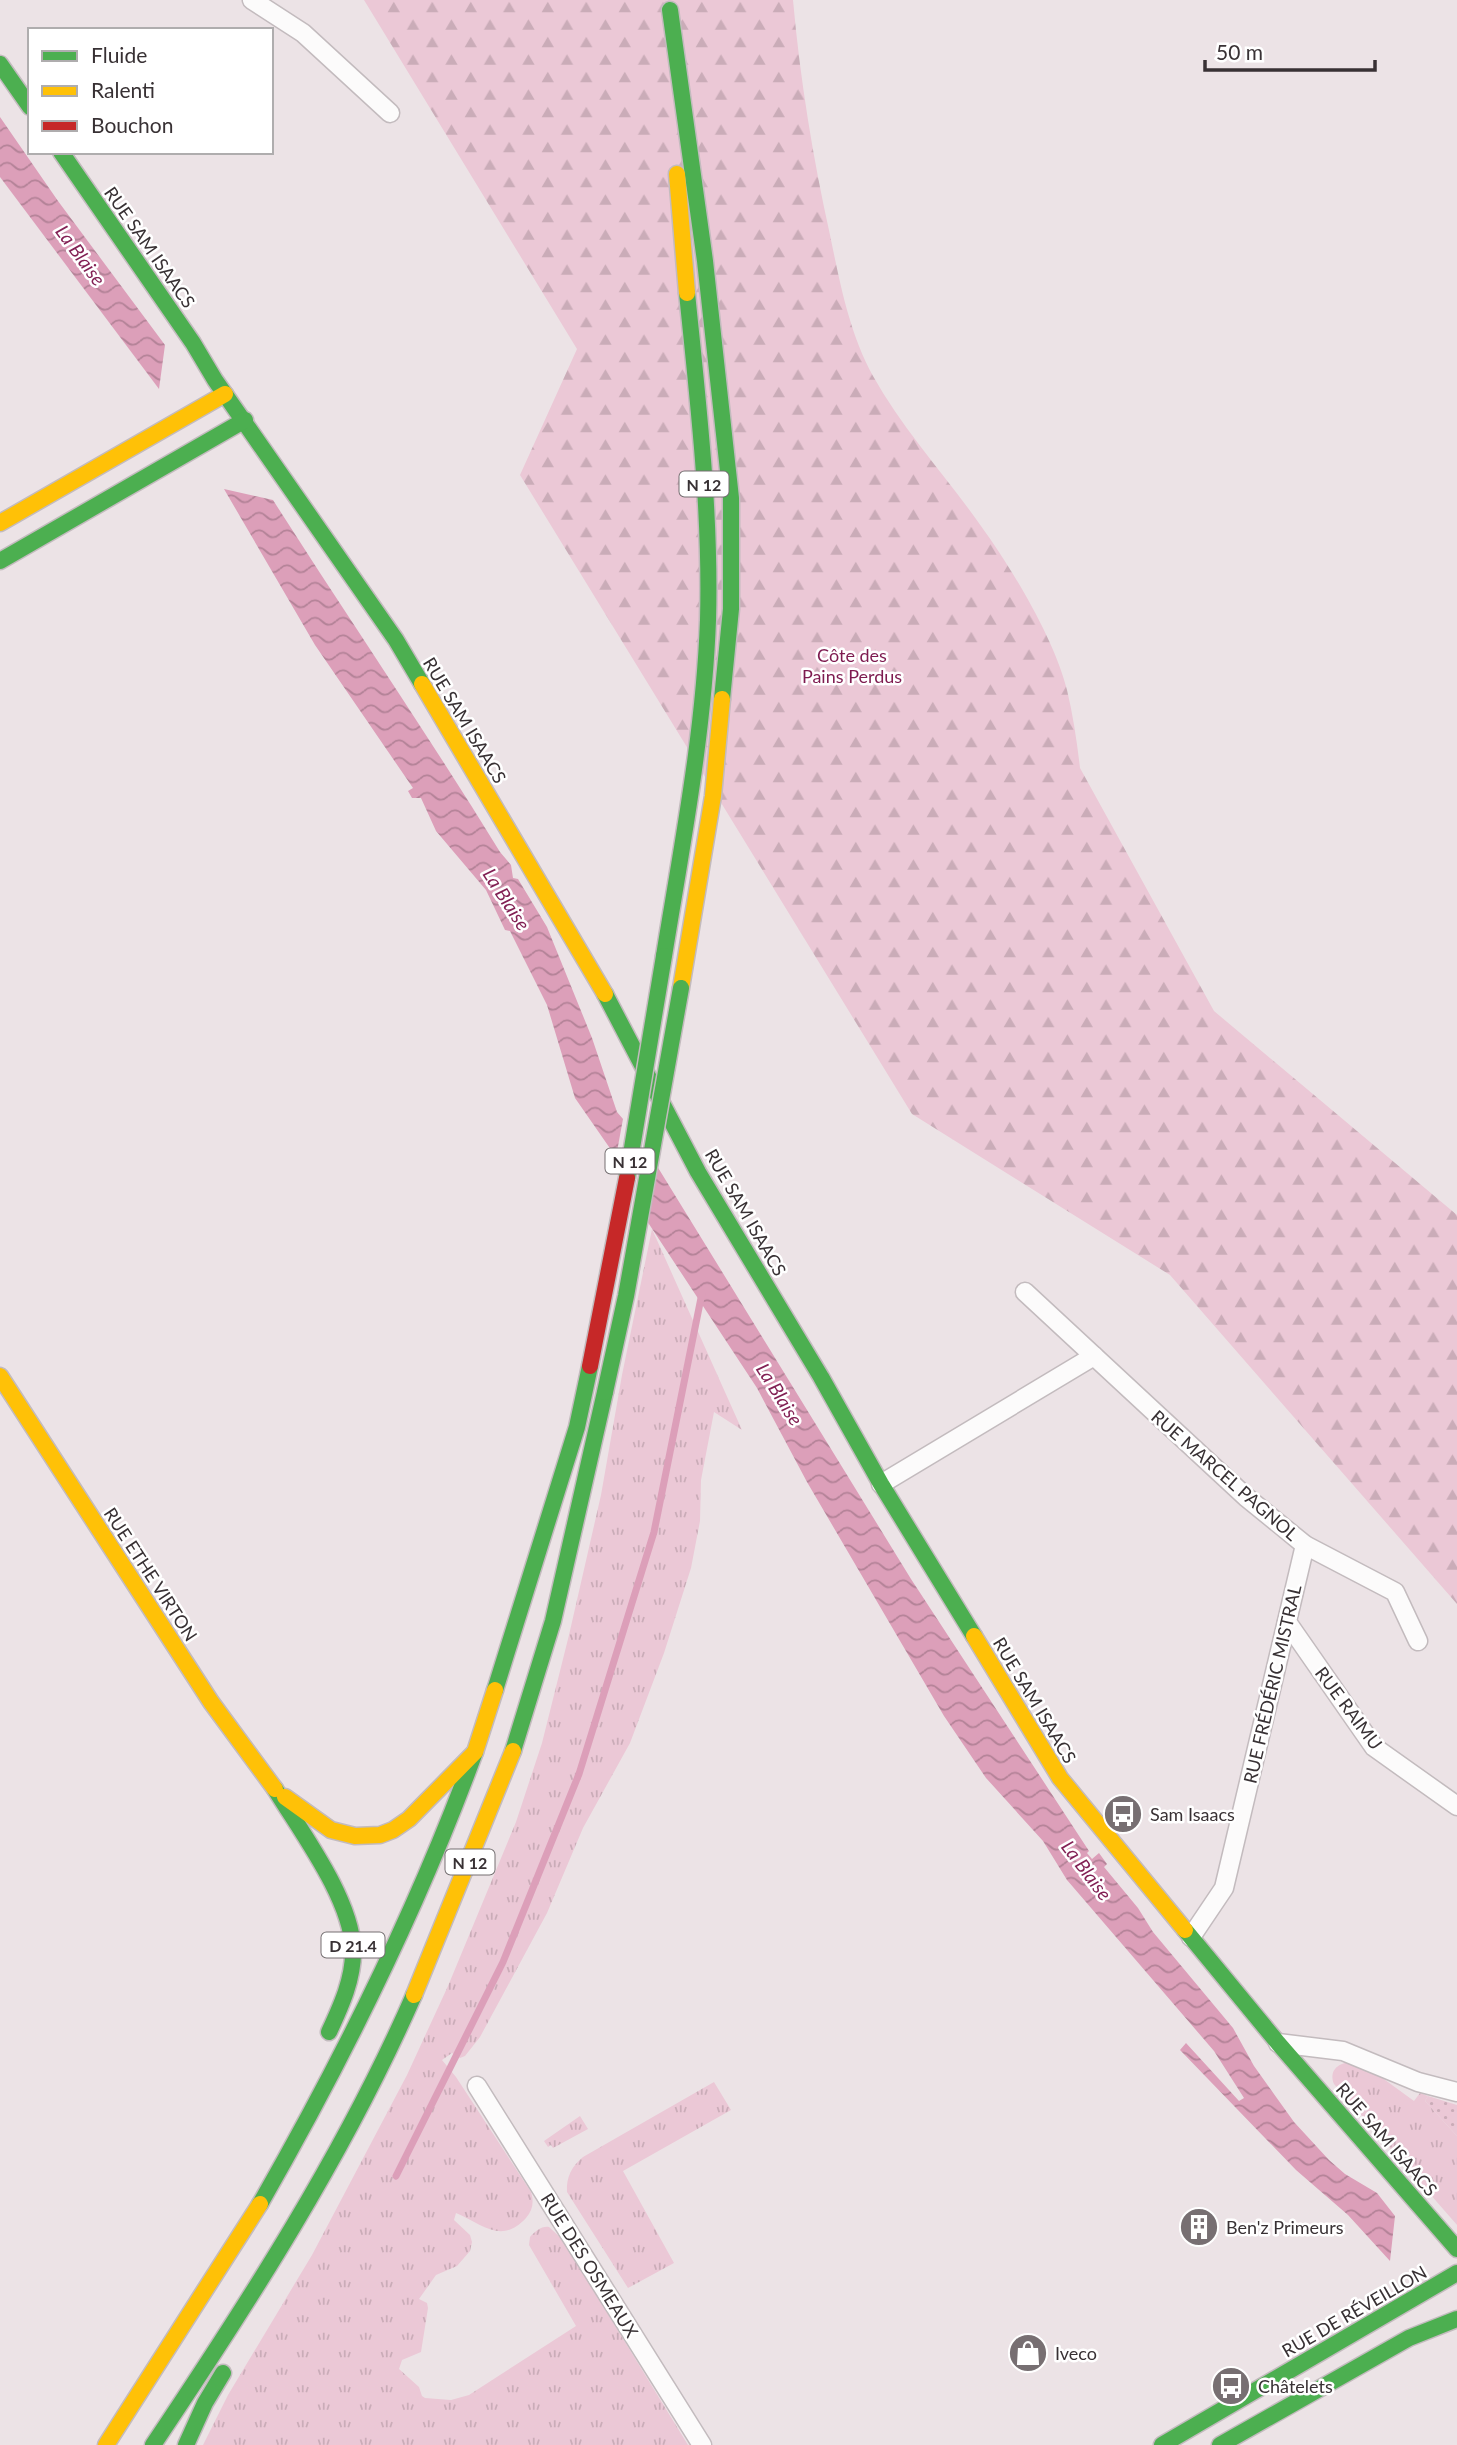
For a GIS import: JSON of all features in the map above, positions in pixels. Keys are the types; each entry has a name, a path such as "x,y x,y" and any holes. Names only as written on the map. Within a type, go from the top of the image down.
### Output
{"main road":[{"name":"N 12","path":"106,2445 249,2223 313,2111 421,1884 452,1815 475,1752 577,1427 628,1171 664,956 694,761 707,634 706,512 693,343 680,240 670,5"},
{"name":"N 12","path":"153,2445 275,2257 349,2126 415,1992 489,1817 530,1697 562,1588 626,1296 713,796 731,609 731,498 705,261 670,5"},
{"path":"0,64 28,104"},
{"name":"RUE SAM ISAACS","path":"62,154 396,640 591,967 698,1172 881,1484 1060,1778 1278,2043 1457,2249"},
{"path":"0,523 225,394"},
{"path":"0,561 245,420"},
{"name":"RUE ETHE VIRTON","path":"0,1376 211,1702 275,1789"},
{"name":"D 21.4","path":"275,1789 331,1830 355,1836 380,1835 409,1819 475,1752"},
{"name":"D 21.4","path":"275,1789 338,1896 352,1934 353,1955 349,1980 324,2042"},
{"path":"306,2080 313,2111"},
{"path":"262,2308 351,2153 349,2126"},
{"name":"RUE DE RÉVEILLON","path":"1162,2445 1457,2273"},
{"path":"1220,2445 1409,2338 1457,2303"},
{"path":"1409,2338 1457,2319"},
{"path":"186,2445 205,2403 234,2355"}],"street":[{"path":"252,0 303,33 390,113"},
{"name":"RUE MARCEL PAGNOL","path":"1025,1292 1246,1497 1305,1545 1395,1592 1418,1641"},
{"path":"881,1484 1094,1356"},
{"name":"RUE FRÉDÉRIC MISTRAL","path":"1191,1937 1224,1888 1305,1545"},
{"name":"RUE RAIMU","path":"1287,1622 1374,1747 1457,1806"},
{"path":"1278,2043 1343,2051 1418,2082 1457,2092"},
{"name":"RUE DES OSMEAUX","path":"477,2086 702,2445"}],"green space":[{"name":"Côte des Pains Perdus","path":"364,0 793,0 803,89 818,177 851,325 873,376 885,396 993,543 1042,627 1067,690 1080,768 1214,1011 1457,1215 1457,1604 1170,1275 912,1114 520,475 577,349"},
{"path":"652,1229 742,1430 714,1412 701,1480 700,1521 691,1568 664,1653 630,1743 583,1828 547,1913 480,2037 465,2056 460,2058 452,2053 442,2060 456,2077 531,2192 531,2209 517,2226 500,2231 483,2227 456,2213 454,2220 470,2235 470,2251 457,2266 436,2275 419,2299 427,2303 428,2308 421,2352 402,2360 399,2369 419,2387 425,2398 451,2400 469,2395 576,2326 529,2245 530,2237 534,2233 549,2227 562,2239 688,2445 203,2445 228,2395 312,2255 407,2075 448,1986 516,1822 542,1743 569,1635 601,1495"},
{"path":"1349,2062 1370,2069 1414,2101 1420,2093 1428,2096 1425,2101 1457,2136 1457,2225 1334,2084 1335,2069"},
{"path":"714,2082 731,2110 623,2171 674,2263 628,2288 567,2192 570,2172 583,2157"},
{"path":"1428,2096 1457,2105 1457,2136 1425,2101"},
{"path":"580,2116 588,2129 553,2148 551,2145 548,2147 544,2141"}],"water":[{"name":"La Blaise","path":"0,117 58,201 165,345 159,389 0,177"},
{"name":"La Blaise","path":"224,489 273,500 500,852 511,865 513,878 518,879 547,927 592,1038 617,1112 623,1119 616,1157 575,1098 547,1005 486,890 436,831 421,798 412,798 408,791 413,788 315,645"},
{"name":"La Blaise","path":"657,1166 911,1579 1089,1851 1087,1853 1092,1859 1099,1853 1107,1864 1104,1867 1138,1908 1153,1932 1233,2028 1254,2066 1294,2122 1345,2174 1377,2193 1395,2216 1390,2261 1348,2215 1296,2170 1180,2050 1186,2043 1239,2101 1244,2098 1214,2051 1067,1880 1043,1841 986,1778 944,1716 807,1482 757,1388 647,1221"}],"waterway":[{"path":"396,2176 503,1962 579,1774 654,1532 702,1293"}],"traffic: fast":[{"path":"670,10 705,261 731,498 731,609 722,699"},
{"path":"0,64 28,104"},
{"path":"62,154 396,640 422,684"},
{"path":"664,956 697,747 708,620 706,497 687,293"},
{"path":"0,561 245,420"},
{"path":"627,1178 664,956"},
{"path":"605,1392 626,1296 681,988"},
{"path":"605,994 698,1172 821,1377 881,1484 974,1636"},
{"path":"495,1690 577,1427 590,1366"},
{"path":"513,1751 553,1621 605,1392"},
{"path":"260,2204 321,2094 377,1982 429,1868 475,1752"},
{"path":"275,1789 323,1866 344,1909 350,1929 353,1960 349,1981 329,2032"},
{"path":"1185,1930 1278,2043 1457,2249"},
{"path":"153,2445 294,2226 358,2112 414,1995"},
{"path":"1162,2445 1457,2273"},
{"path":"1220,2445 1409,2338 1457,2319"},
{"path":"186,2445 205,2403 223,2373"}],"traffic: slow":[{"path":"677,174 687,293"},
{"path":"0,523 225,394"},
{"path":"422,684 605,994"},
{"path":"681,988 713,796 722,699"},
{"path":"0,1376 211,1702 275,1789"},
{"path":"974,1636 1060,1778 1185,1930"},
{"path":"285,1797 331,1830 355,1836 380,1835 393,1830 409,1819 475,1752 495,1690"},
{"path":"414,1995 513,1751"},
{"path":"106,2445 260,2204"}],"traffic: jam":[{"path":"590,1366 627,1178"}],"place":[{"name":"Sam Isaacs","path":"1123,1814"},
{"name":"Ben'z Primeurs","path":"1199,2227"},
{"name":"Iveco","path":"1028,2353"},
{"name":"Châtelets","path":"1231,2386"}]}
